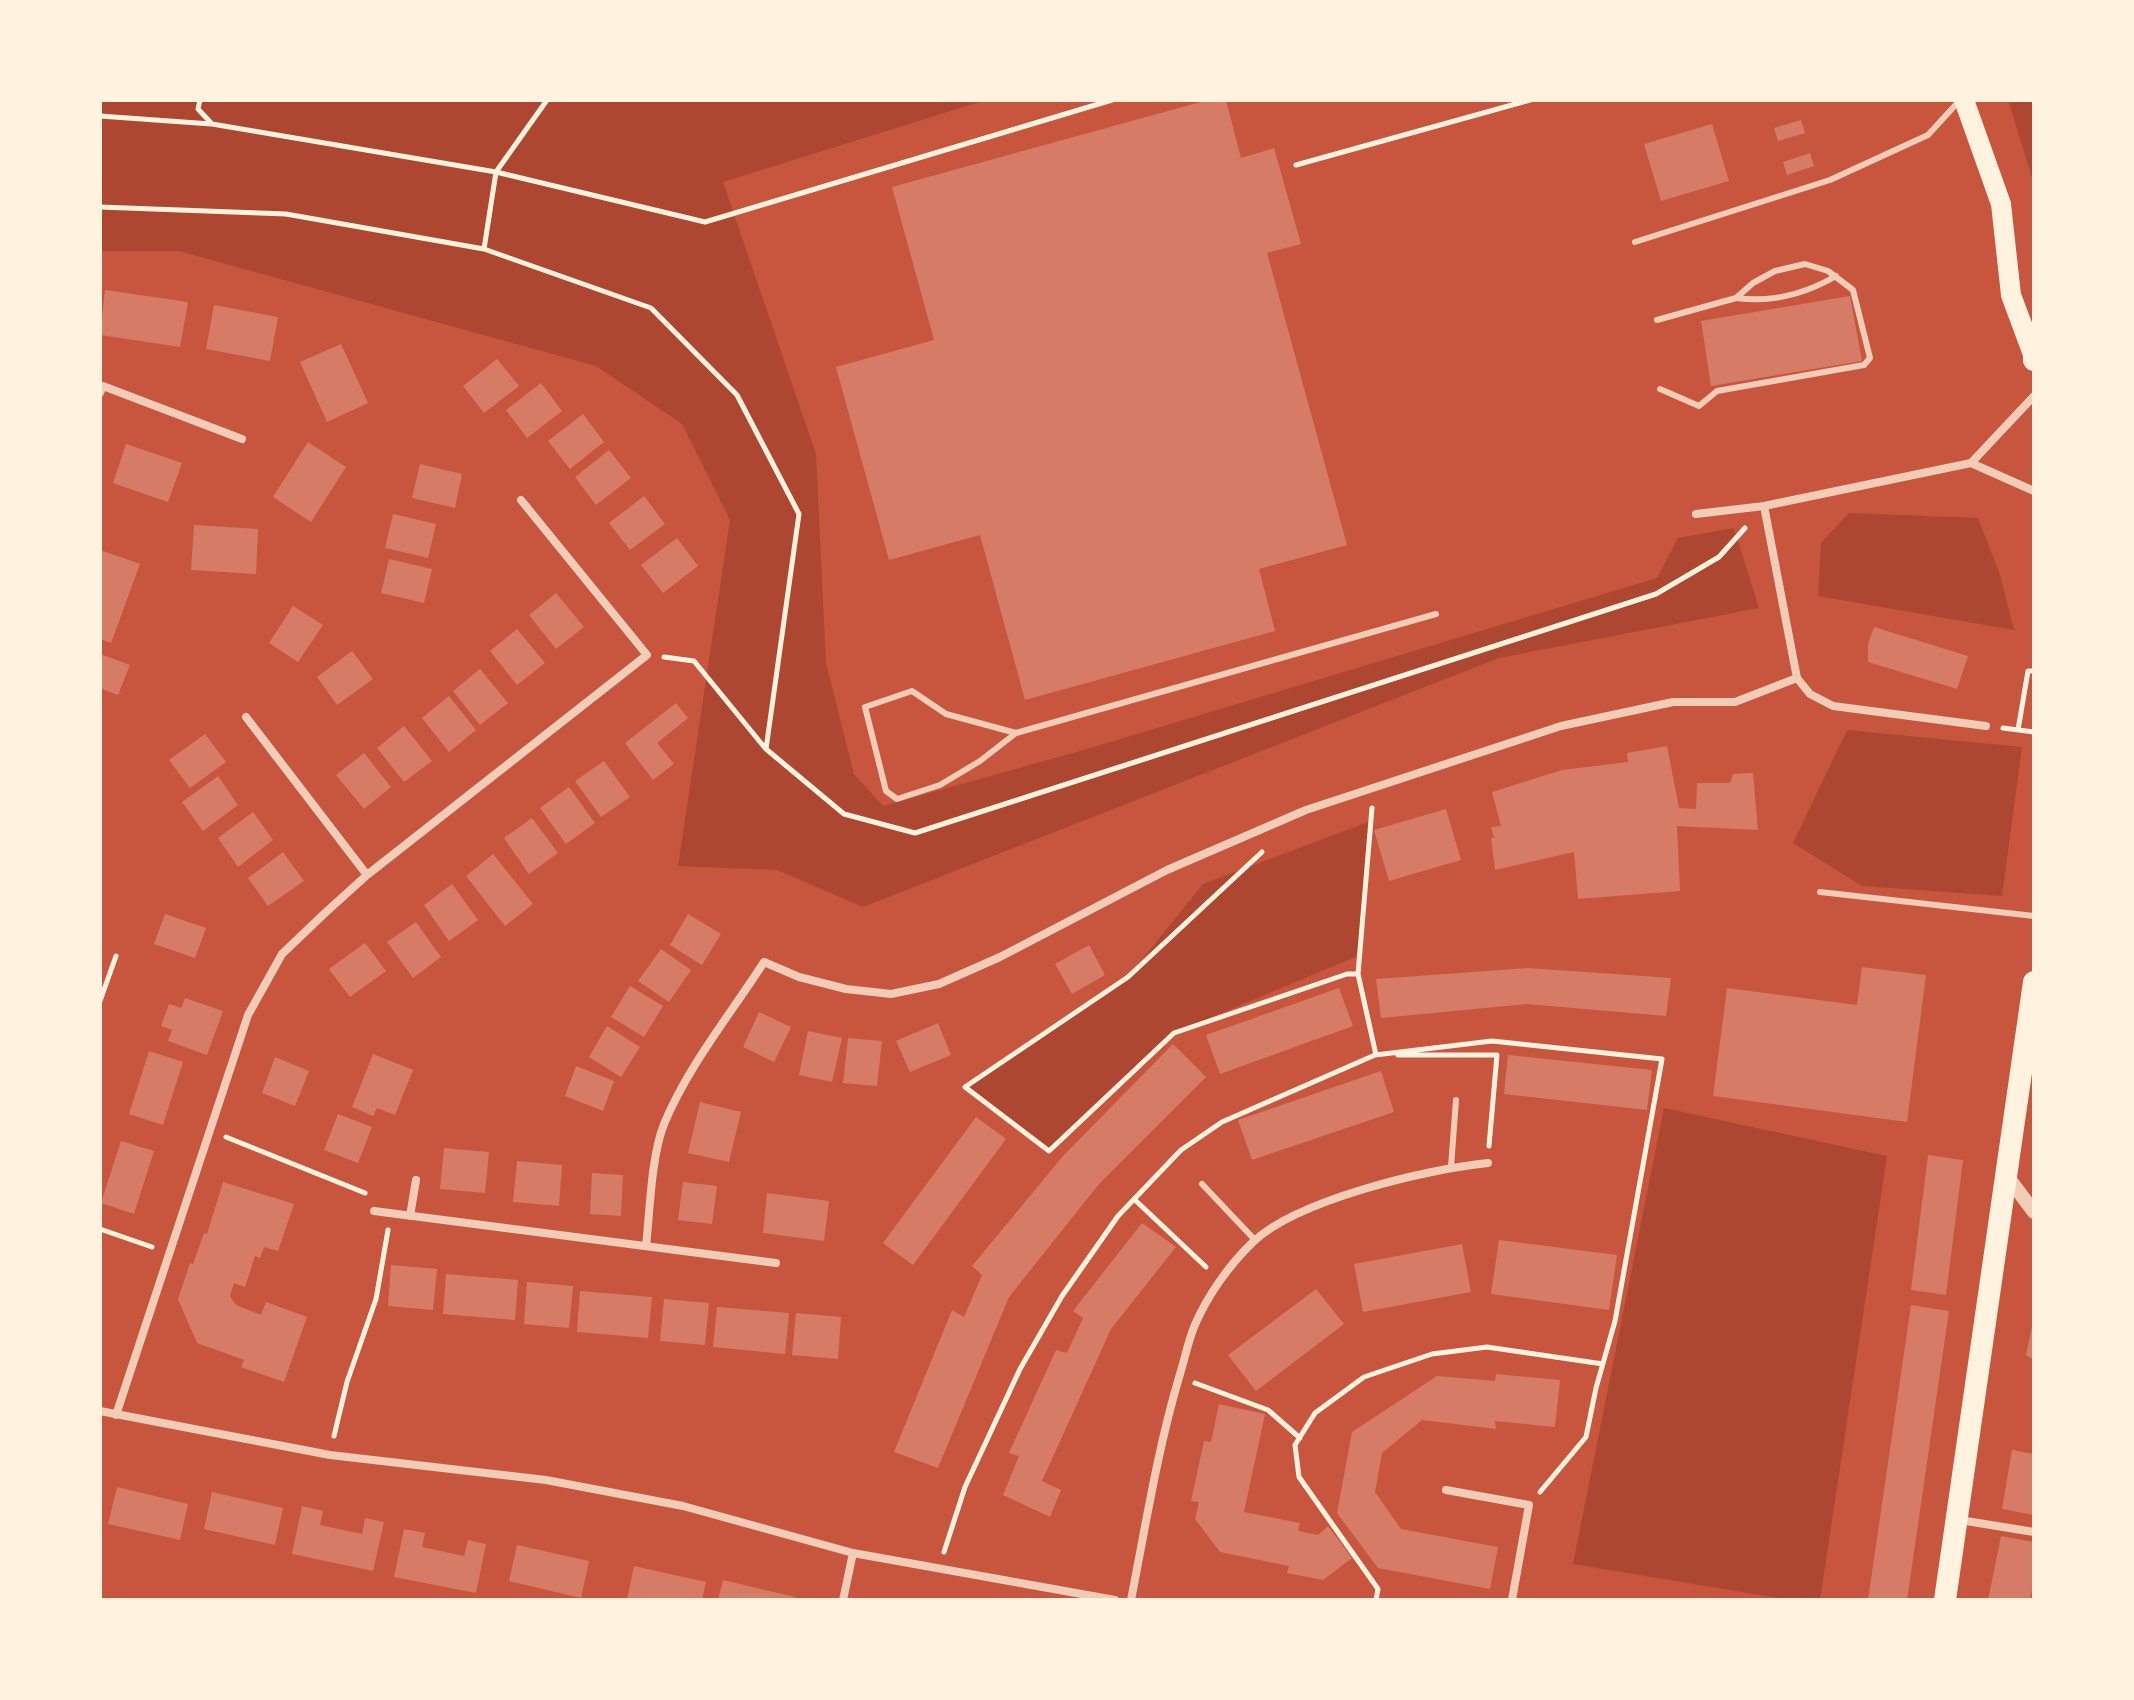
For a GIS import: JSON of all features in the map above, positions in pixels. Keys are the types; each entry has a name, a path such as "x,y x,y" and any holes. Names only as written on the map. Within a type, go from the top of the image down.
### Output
{"highway":[{"path":"1945,1600 2034,982"}],"main road":[{"path":"1962,100 2001,204 2011,295 2034,357"}],"street":[{"path":"100,393 103,386 242,439"},
{"path":"1696,514 1764,506 1971,463 2034,396"},
{"path":"1971,463 2034,491"},
{"path":"116,1415 248,1015 282,954 367,875 647,655 521,500"},
{"path":"1764,506 1797,678 1810,694 1833,706 1986,726"},
{"path":"646,1246 654,1173 663,1127 688,1075 764,962 799,977 846,989 891,994 939,984 1000,957 1167,870 1306,810 1561,726 1673,702 1735,702 1797,678"},
{"path":"246,717 367,875"},
{"path":"1131,1600 1170,1407 1194,1327 1220,1281 1255,1240 1286,1220 1313,1208 1410,1175 1488,1163"},
{"path":"2007,1176 2034,1212"},
{"path":"410,1216 416,1180"},
{"path":"374,1211 776,1263"},
{"path":"100,1411 330,1455 546,1480 683,1506 853,1553 1115,1600"},
{"path":"1446,1490 1529,1505 1512,1600"},
{"path":"1957,1519 2034,1532"},
{"path":"843,1600 853,1553"}],"lane":[{"path":"1635,242 1839,176 1928,135 1962,100"},
{"path":"1660,389 1699,406 1717,391 1869,362 1853,290 1836,276 1805,264 1775,271 1753,283 1736,298"},
{"path":"1657,320 1736,298 1753,301 1804,292 1836,276"},
{"path":"1016,733 946,714 912,691 865,707 886,791 897,799 940,785 980,761 1016,733 1436,614"},
{"path":"1820,892 2034,916"},
{"path":"1451,1167 1456,1100"},
{"path":"1202,1184 1255,1240"}],"path":[{"path":"200,100 198,109 212,124"},
{"path":"484,249 496,172 547,100"},
{"path":"100,116 212,124 496,172 705,222 1112,100"},
{"path":"1296,165 1530,100"},
{"path":"100,207 286,214 484,249 651,308 737,395 799,514 766,749"},
{"path":"647,655 694,661 766,749 844,814 915,833 1656,594 1719,557 1764,506"},
{"path":"2034,671 2028,671 2018,730 2034,732"},
{"path":"1373,789 1358,974 1375,1055"},
{"path":"1273,841 1128,977 965,1087 1049,1151 1174,1033 1347,974 1358,974"},
{"path":"100,1001 116,956"},
{"path":"939,1568 965,1487 1020,1369 1062,1296 1118,1216 1181,1150 1222,1122 1375,1055 1492,1041 1662,1059 1615,1321 1586,1437 1529,1505"},
{"path":"210,1131 375,1197"},
{"path":"1134,1199 1220,1281"},
{"path":"330,1455 347,1382 376,1299 391,1213"},
{"path":"100,1229 170,1253"},
{"path":"1376,1600 1378,1589 1299,1477 1295,1445 1315,1413 1364,1377 1432,1354 1487,1347 1603,1364"},
{"path":"1179,1377 1268,1410 1300,1438"}],"shaded area":[{"path":"100,100 986,100 723,182 816,454 826,663 854,774 883,806 1087,749 1657,578 1678,538 1734,528 1759,608 1499,658 863,907 777,870 678,866 730,520 682,424 596,366 179,251 100,251"},
{"path":"2008,100 2034,100 2034,184"},
{"path":"1849,513 1978,518 2000,575 2014,630 1818,596 1821,543"},
{"path":"1847,730 2022,747 2002,896 1862,886 1793,843"},
{"path":"1371,821 1360,955 1174,1033 1049,1151 965,1087 1128,977 1203,884"},
{"path":"1664,1108 1887,1156 1820,1600 1789,1600 1573,1564"}],"building":[{"path":"1208,100 1226,100 1241,158 1274,148 1301,244 1267,253 1347,545 1259,569 1275,631 1025,700 980,535 889,560 836,367 934,340 892,187"},
{"path":"1801,120 1805,133 1778,141 1774,128"},
{"path":"1712,124 1729,181 1661,201 1644,144"},
{"path":"1810,153 1814,166 1787,175 1783,162"},
{"path":"105,290 188,302 180,347 100,335"},
{"path":"1850,296 1862,361 1711,386 1701,321"},
{"path":"214,305 278,317 270,361 206,349"},
{"path":"341,344 368,403 327,422 300,362"},
{"path":"497,359 519,386 484,413 463,386"},
{"path":"541,383 562,411 527,438 506,410"},
{"path":"583,414 604,442 570,469 548,441"},
{"path":"308,442 346,467 311,522 273,497"},
{"path":"126,444 182,463 168,502 113,483"},
{"path":"609,450 631,478 596,505 575,477"},
{"path":"420,464 462,474 455,508 412,498"},
{"path":"644,496 665,524 630,550 609,523"},
{"path":"393,514 436,524 428,558 385,548"},
{"path":"194,525 258,529 256,574 191,570"},
{"path":"677,538 698,566 663,593 641,565"},
{"path":"100,550 140,564 111,643 100,639"},
{"path":"389,559 432,569 424,603 381,593"},
{"path":"556,593 584,627 556,649 529,615"},
{"path":"293,606 323,625 298,662 269,643"},
{"path":"1874,627 1968,656 1957,689 1868,662 1868,644"},
{"path":"517,629 545,663 517,685 490,651"},
{"path":"352,651 373,679 337,705 317,677"},
{"path":"100,654 130,665 118,695 100,688"},
{"path":"480,669 508,703 480,725 453,691"},
{"path":"449,696 476,730 449,752 422,718"},
{"path":"676,703 688,718 657,743 674,764 653,780 625,743"},
{"path":"404,726 432,761 404,782 377,748"},
{"path":"205,734 226,762 190,788 169,760"},
{"path":"1667,746 1679,808 1696,809 1697,783 1730,783 1733,774 1753,773 1758,830 1677,826 1680,891 1578,899 1574,852 1495,870 1491,827 1501,826 1492,792 1562,770 1628,762 1627,753"},
{"path":"364,753 391,787 364,809 336,775"},
{"path":"604,761 630,797 601,817 575,781"},
{"path":"218,776 238,805 203,831 182,802"},
{"path":"569,787 595,823 566,844 540,808"},
{"path":"1446,809 1461,860 1389,881 1374,830"},
{"path":"253,812 273,840 238,867 218,838"},
{"path":"532,818 558,853 529,874 504,838"},
{"path":"283,852 304,881 268,906 248,878"},
{"path":"493,854 533,904 505,926 466,876"},
{"path":"452,884 478,920 449,941 424,905"},
{"path":"165,914 206,928 195,958 154,944"},
{"path":"688,914 721,934 702,965 670,945"},
{"path":"416,922 441,957 413,978 387,942"},
{"path":"365,943 386,971 350,997 329,969"},
{"path":"1089,945 1105,975 1072,994 1055,964"},
{"path":"661,949 691,970 669,1002 638,981"},
{"path":"1862,967 1926,975 1907,1122 1713,1096 1727,988 1857,1005"},
{"path":"1528,968 1671,978 1666,1016 1527,1004 1381,1018 1376,979"},
{"path":"630,986 663,1006 644,1037 611,1017"},
{"path":"1339,988 1353,1026 1220,1074 1206,1035"},
{"path":"185,998 223,1011 207,1055 168,1041 172,1030 161,1026 169,1004 181,1008"},
{"path":"759,1012 791,1027 774,1062 743,1047"},
{"path":"938,1023 951,1055 910,1072 896,1041"},
{"path":"607,1026 640,1047 621,1077 589,1057"},
{"path":"808,1031 842,1038 832,1082 799,1075"},
{"path":"848,1038 882,1041 877,1086 843,1083"},
{"path":"1173,1044 1206,1077 1099,1184 1009,1297 938,1468 894,1452 952,1310 964,1317 982,1275 972,1266 1063,1156"},
{"path":"149,1051 183,1062 163,1125 129,1114"},
{"path":"373,1054 413,1070 395,1115 377,1108 373,1116 352,1107"},
{"path":"1508,1055 1652,1070 1647,1110 1504,1094"},
{"path":"275,1057 309,1071 295,1106 262,1093"},
{"path":"576,1066 614,1081 603,1111 565,1096"},
{"path":"1381,1071 1394,1112 1252,1160 1238,1120"},
{"path":"700,1102 741,1112 729,1162 688,1153"},
{"path":"338,1114 372,1127 358,1163 324,1150"},
{"path":"976,1117 1006,1139 913,1265 883,1243"},
{"path":"121,1141 154,1151 134,1214 101,1203"},
{"path":"444,1148 489,1152 485,1193 440,1189"},
{"path":"1928,1155 1963,1160 1946,1295 1911,1290"},
{"path":"517,1161 562,1165 559,1206 513,1202"},
{"path":"592,1173 623,1175 621,1216 590,1214"},
{"path":"223,1182 294,1204 278,1251 264,1247 260,1258 255,1256 245,1287 234,1283 230,1296 236,1305 261,1315 266,1302 307,1317 284,1382 241,1367 244,1360 197,1343 178,1299 190,1263 193,1264 204,1233 207,1234"},
{"path":"683,1182 717,1186 712,1224 678,1220"},
{"path":"767,1193 829,1201 824,1241 763,1233"},
{"path":"1142,1223 1176,1247 1111,1329 1042,1481 1061,1490 1050,1517 1003,1495 1019,1456 1009,1453 1056,1350 1067,1353 1083,1318 1073,1311"},
{"path":"1499,1240 1617,1255 1609,1310 1491,1294"},
{"path":"1462,1244 1471,1292 1363,1312 1354,1264"},
{"path":"391,1265 437,1269 433,1310 388,1306"},
{"path":"446,1274 518,1280 515,1320 443,1314"},
{"path":"527,1282 573,1286 569,1328 524,1324"},
{"path":"1316,1289 1344,1324 1256,1391 1228,1355"},
{"path":"580,1291 652,1297 648,1338 577,1332"},
{"path":"664,1299 709,1303 705,1345 660,1341"},
{"path":"1911,1305 1949,1311 1907,1600 1868,1600"},
{"path":"717,1307 789,1313 785,1354 713,1347"},
{"path":"796,1313 841,1317 838,1359 792,1355"},
{"path":"2034,1322 2034,1360 2026,1355"},
{"path":"1496,1374 1560,1380 1555,1427 1495,1421 1496,1429 1422,1420 1382,1453 1375,1492 1401,1529 1498,1547 1490,1589 1378,1568 1337,1513 1352,1432 1437,1376 1495,1381"},
{"path":"1219,1404 1265,1414 1244,1512 1300,1523 1298,1531 1318,1535 1328,1526 1352,1558 1323,1580 1287,1573 1289,1566 1220,1552 1195,1519 1199,1502 1191,1501 1204,1441 1211,1442"},
{"path":"2012,1450 2034,1454 2034,1515 2002,1509"},
{"path":"117,1487 188,1504 180,1540 108,1524"},
{"path":"212,1492 283,1508 275,1545 204,1529"},
{"path":"302,1506 323,1511 320,1525 362,1534 365,1518 384,1522 373,1571 292,1554"},
{"path":"404,1529 425,1533 422,1547 464,1556 468,1540 486,1544 476,1593 394,1577"},
{"path":"2001,1536 2034,1542 2034,1579 2030,1600 1988,1600"},
{"path":"517,1545 589,1561 581,1598 509,1581"},
{"path":"634,1566 706,1582 702,1600 627,1600"},
{"path":"723,1580 795,1597 795,1600 718,1600"}]}
